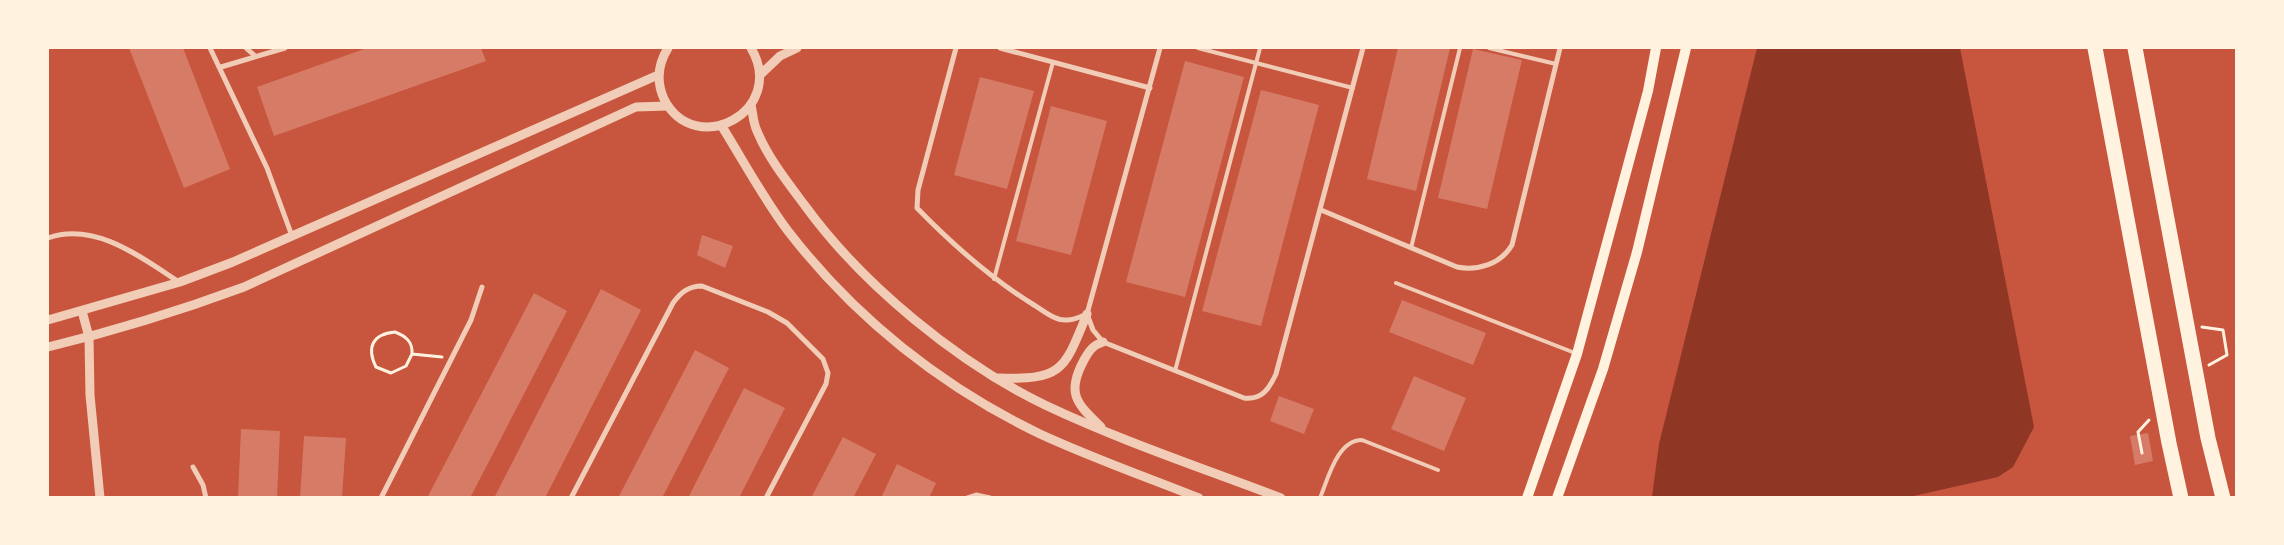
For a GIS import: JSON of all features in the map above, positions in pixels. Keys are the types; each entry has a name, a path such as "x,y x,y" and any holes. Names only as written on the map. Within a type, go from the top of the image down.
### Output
{"highway":[{"path":"2095,48 2161,405 2181,498"},
{"path":"2135,48 2195,372 2208,438 2223,498"}],"main road":[{"path":"1527,498 1577,354 1643,110 1656,48"},
{"path":"1557,498 1603,369 1637,252 1686,48"}],"street":[{"path":"210,48 221,67 267,168 292,236"},
{"path":"246,48 256,56"},
{"path":"221,67 285,48"},
{"path":"668,48 662,58 658,75 661,91 668,106 678,117 692,124 706,127 733,121 751,105 758,91 760,76 757,58 751,48"},
{"path":"760,76 780,56 797,48"},
{"path":"956,48 918,190 917,208 953,245 994,279 1056,318 1071,320 1087,314"},
{"path":"1000,48 1150,88"},
{"path":"996,377 1027,379 1054,372 1064,363 1072,350 1087,314 1160,48"},
{"path":"1087,314 1093,330 1104,342 1244,398 1251,399 1264,394 1270,388 1276,374 1354,88 1363,48"},
{"path":"1321,210 1466,269 1489,264 1507,254 1512,245 1560,48"},
{"path":"48,320 180,282 233,262 658,75"},
{"path":"751,105 756,130 781,174 817,222 860,271 899,306 996,377 1044,404 1108,433 1281,498"},
{"path":"48,347 188,308 244,287 636,108 668,106"},
{"path":"721,125 788,231 838,288 887,336 938,376 975,399 1038,433 1199,498"},
{"path":"48,238 56,235 77,233 102,240 130,252 180,282"},
{"path":"571,498 678,296 690,288 702,286 768,312 787,323 820,355 828,373 826,384 766,498"},
{"path":"380,498 471,320 482,287"},
{"path":"82,311 89,337 90,394 100,498"},
{"path":"1104,342 1096,344 1090,350 1074,380 1073,388 1078,402 1108,433"},
{"path":"193,467 203,485 206,498"},
{"path":"967,498 976,495 990,498"}],"lane":[{"path":"1198,48 1354,88"},
{"path":"1175,371 1260,48"},
{"path":"1412,248 1460,48"},
{"path":"1489,48 1556,64"},
{"path":"994,279 1054,62"},
{"path":"1396,283 1577,354"},
{"path":"1320,498 1337,457 1345,446 1354,440 1362,440 1438,470"}],"path":[{"path":"2187,324 2222,330 2224,335 2227,355 2195,372"},
{"path":"395,332 408,338 412,345 412,354 406,366 391,373 376,367 371,354 374,341 379,335 395,332"},
{"path":"412,354 451,358"},
{"path":"2142,453 2138,432 2161,405"}],"shaded area":[{"path":"1757,48 1960,48 2034,427 2013,467 1998,477 1909,497 1652,497 1659,444"}],"building":[{"path":"129,48 183,48 230,169 184,188"},
{"path":"367,48 481,48 486,61 274,136 257,87"},
{"path":"1398,48 1450,48 1416,191 1367,179"},
{"path":"1473,49 1522,60 1487,209 1438,198"},
{"path":"1185,61 1244,77 1185,297 1126,282"},
{"path":"980,77 1034,91 1007,189 954,175"},
{"path":"1261,90 1319,105 1261,326 1202,311"},
{"path":"1051,106 1107,121 1071,255 1016,241"},
{"path":"702,235 733,246 725,268 697,255"},
{"path":"601,289 641,310 545,498 494,498"},
{"path":"534,293 567,311 470,498 427,498"},
{"path":"1402,300 1486,333 1473,365 1389,332"},
{"path":"695,350 729,368 662,498 618,498"},
{"path":"1414,376 1466,398 1444,451 1391,429"},
{"path":"744,388 785,408 739,498 688,498"},
{"path":"1279,396 1314,409 1304,434 1270,421"},
{"path":"241,429 280,431 277,498 238,498"},
{"path":"2148,433 2153,461 2135,465 2130,436"},
{"path":"304,436 346,438 342,498 300,498"},
{"path":"843,437 876,454 853,498 811,498"},
{"path":"897,464 936,483 929,498 881,498"}]}
